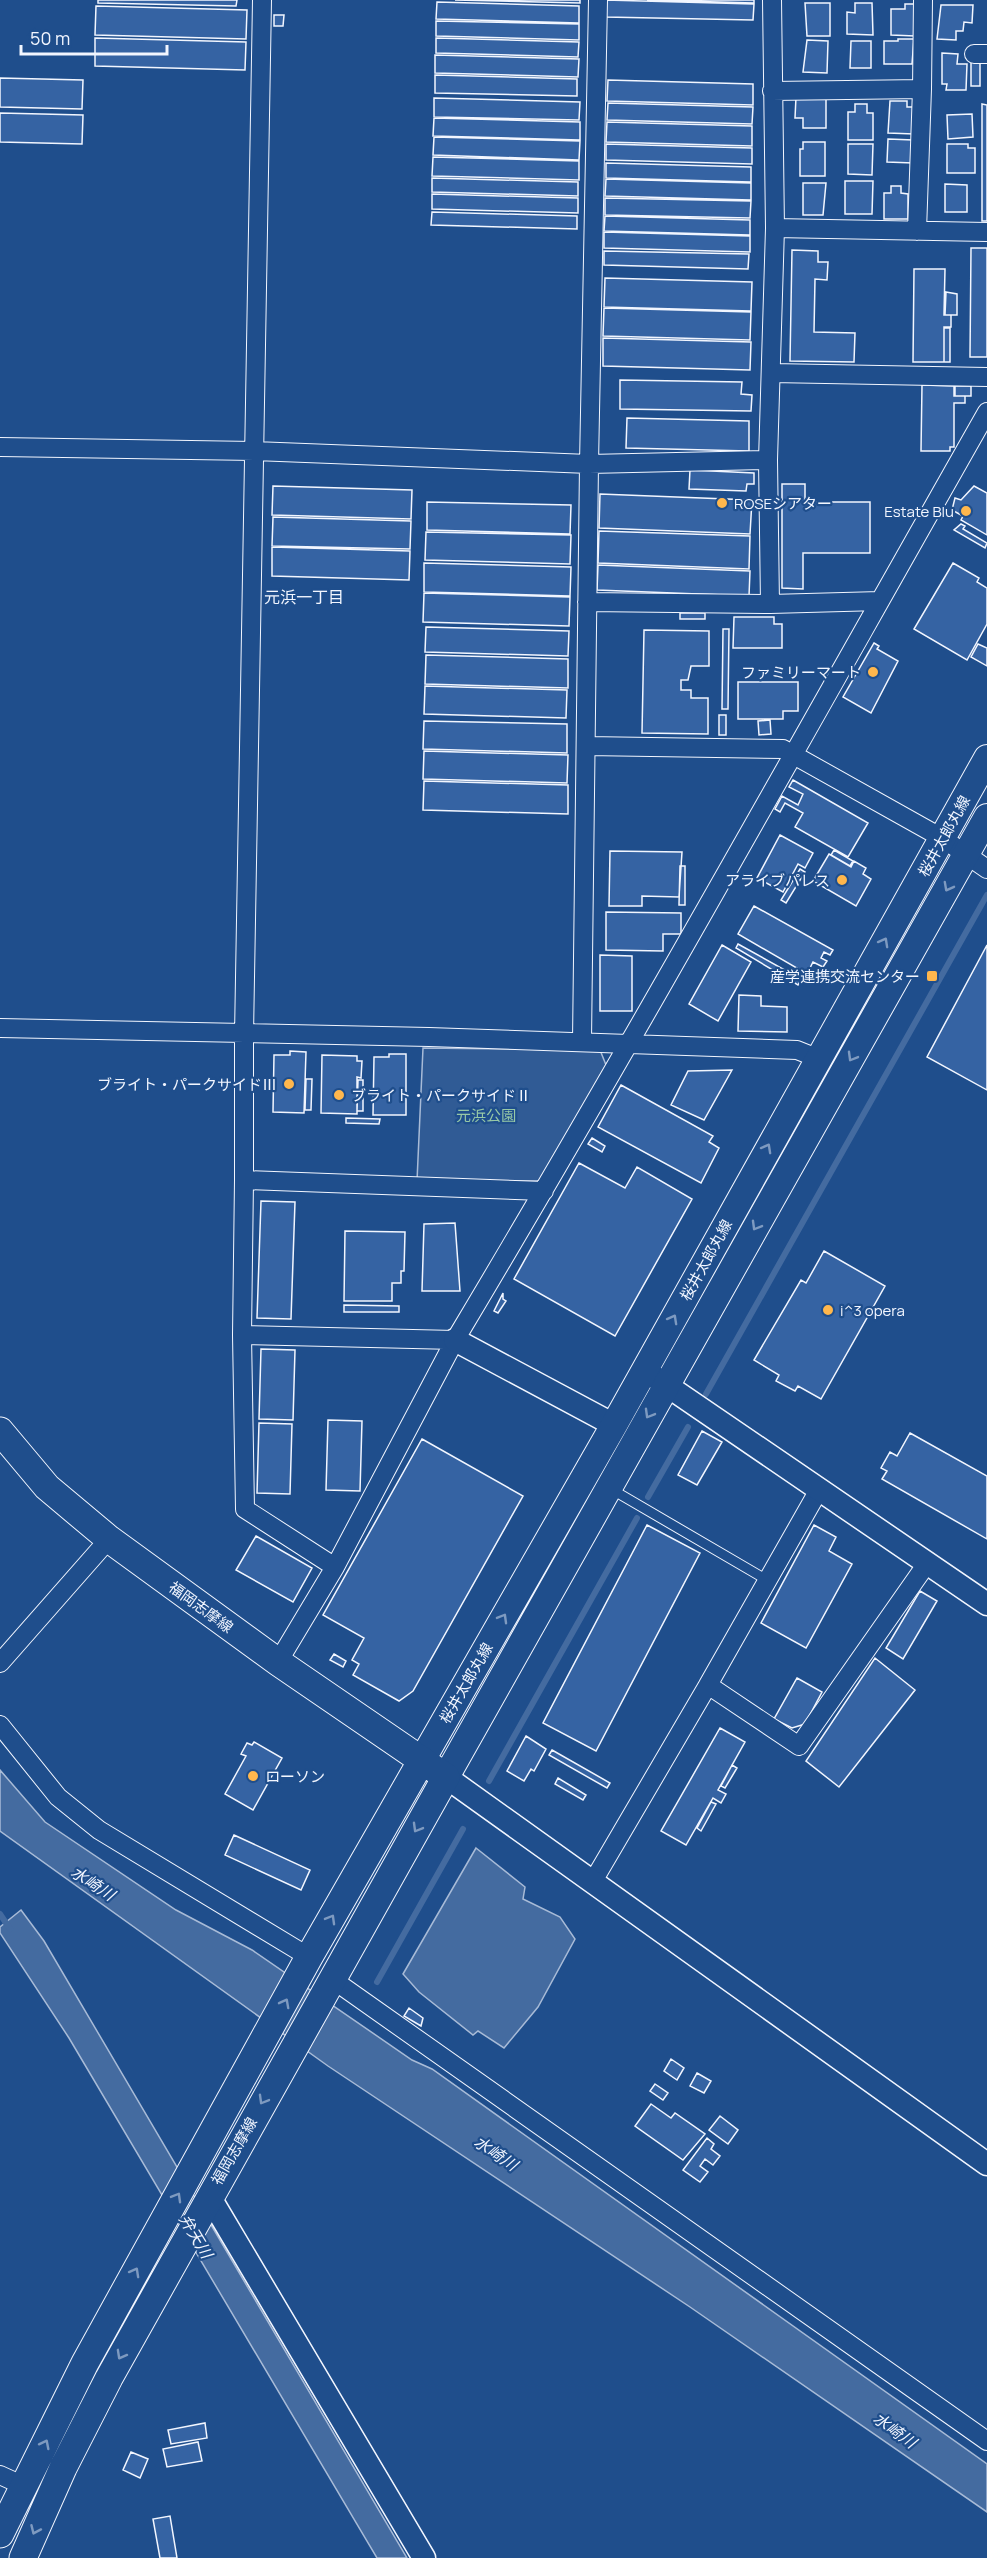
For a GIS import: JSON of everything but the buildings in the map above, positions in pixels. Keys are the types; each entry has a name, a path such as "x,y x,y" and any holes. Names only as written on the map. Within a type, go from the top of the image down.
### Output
{"main road":[{"name":"桜井太郎丸線","path":"422,1760 614,1425 817,1058 987,758"},
{"name":"桜井太郎丸線","path":"446,1777 987,818"},
{"name":"福岡志摩線","path":"0,1431 47,1487 109,1539 278,1662 446,1777 109,2378 63,2468 23,2558"},
{"name":"福岡志摩線","path":"0,2534 12,2480 85,2363 305,1964 422,1760"}],"street":[{"path":"262,0 243,1035 242,1335 245,1509 335,1567"},
{"path":"582,1041 589,464 598,0"},
{"path":"770,604 768,460 775,228 772,0"},
{"path":"917,231 923,0"},
{"path":"772,91 922,89"},
{"path":"775,228 987,232"},
{"path":"772,374 987,377"},
{"path":"278,1662 335,1567 455,1340 630,1043 987,412"},
{"path":"0,447 254,451 589,464 768,460"},
{"path":"587,603 770,604 880,601"},
{"path":"586,746 783,749 942,838 987,869"},
{"path":"0,1028 582,1041 797,1050 817,1058"},
{"path":"244,1179 544,1191"},
{"path":"242,1335 455,1340 614,1425"},
{"path":"645,1370 987,1604"},
{"path":"592,1883 820,1488"},
{"path":"0,1663 109,1539"},
{"path":"708,1685 799,1746 928,1562"},
{"path":"0,1725 58,1797 99,1830 305,1964"},
{"path":"446,1777 987,2164"},
{"path":"330,1983 987,2441"},
{"path":"207,2200 424,2558"}],"lane":[{"path":"608,1487 767,1580"}],"green space":[{"name":"元浜公園","path":"423,1048 600,1050 606,1065 542,1181 417,1181"}],"water":[{"name":"水崎川","path":"0,1770 45,1822 176,1910 252,1950 412,2060 432,2069 987,2464 987,2512 690,2307 328,2066 0,1831"},
{"path":"476,1848 525,1887 523,1899 560,1917 575,1939 538,2007 504,2048 478,2031 473,2035 419,1992 403,1974"},
{"path":"21,1910 44,1941 407,2558 377,2558 69,2038 0,1933 0,1927"}],"waterway":[{"path":"706,1394 987,895"},
{"path":"648,1497 688,1427"},
{"path":"489,1781 637,1518"},
{"path":"377,1982 463,1829"},
{"name":"弁天川","path":"0,1914 10,1929"}],"place":[{"name":"ROSEシアター","path":"722,503"},
{"name":"Estate Blu","path":"966,511"},
{"name":"ファミリーマート","path":"873,672"},
{"name":"アライブパレス","path":"842,880"},
{"name":"産学連携交流センター","path":"932,976"},
{"name":"ブライト・パークサイドⅢ","path":"289,1084"},
{"name":"ブライト・パークサイドⅡ","path":"339,1095"},
{"name":"i^3 opera","path":"828,1310"},
{"name":"ローソン","path":"253,1776"}],"district":[{"name":"元浜一丁目","path":"304,597"}]}
